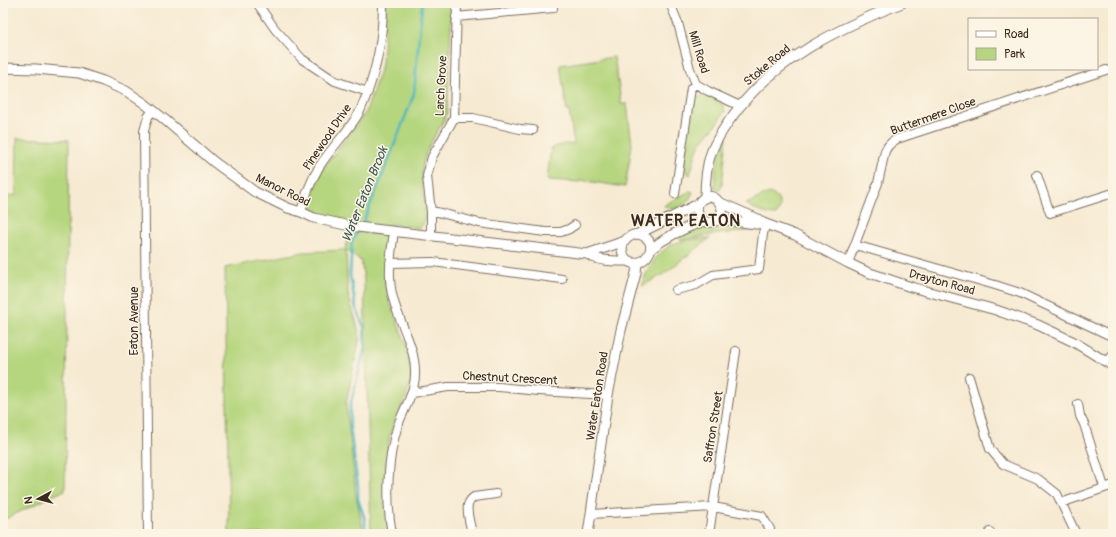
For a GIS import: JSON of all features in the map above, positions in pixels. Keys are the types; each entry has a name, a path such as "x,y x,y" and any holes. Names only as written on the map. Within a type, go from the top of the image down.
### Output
{"street":[{"path":"257,3 275,29 302,59 335,81 368,92"},
{"name":"Pinewood Drive","path":"301,212 307,192 319,167 351,126 360,111 368,92 376,65 382,3"},
{"name":"Larch Grove","path":"432,236 427,176 432,157 454,118 457,3"},
{"name":"Mill Road","path":"670,3 678,23 690,69 696,84 740,106"},
{"name":"Stoke Road","path":"702,201 711,152 740,106 769,76 808,48 858,22 902,3"},
{"path":"456,17 553,8"},
{"name":"Manor Road","path":"3,68 79,73 126,91 153,110 214,162 255,192 288,208 314,218 350,226 587,254 596,259 633,262"},
{"name":"Buttermere Close","path":"848,263 878,183 885,151 892,141 903,136 1106,70"},
{"path":"675,194 691,88 696,84"},
{"name":"Eaton Avenue","path":"148,534 144,131 148,117 153,110"},
{"path":"454,118 473,118 520,129 533,130"},
{"path":"1037,175 1050,213 1113,193"},
{"path":"638,234 647,239 650,249 649,256 646,259 633,262 626,258 622,251 622,247 629,237 638,234 712,197 716,198 721,203 722,212 718,219 712,222 704,221 675,233 650,249"},
{"path":"702,201 697,208 698,215 704,221"},
{"name":"Drayton Road","path":"721,203 764,223 795,235 867,272 895,282 977,304 1017,317 1038,325 1111,361"},
{"path":"431,212 437,212 478,223 545,232 561,232 575,225"},
{"name":"Drayton Road","path":"718,219 756,224 764,223"},
{"path":"676,290 696,285 713,275 759,269 764,223"},
{"path":"392,534 389,517 388,492 392,450 397,430 412,393 415,379 414,361 410,344 393,298 390,279 390,263 394,231"},
{"name":"Manor Road","path":"587,254 625,241"},
{"name":"Drayton Road","path":"855,245 1020,293 1113,337"},
{"path":"390,263 433,262 562,279"},
{"name":"Water Eaton Road","path":"588,534 608,395 621,330 636,273 633,262"},
{"name":"Saffron Street","path":"709,534 736,351"},
{"path":"969,377 990,449 1003,464 1038,479 1056,494 1076,534"},
{"name":"Chestnut Crescent","path":"412,393 448,387 499,387 608,395"},
{"path":"1078,404 1080,416 1084,424 1104,487"},
{"path":"1061,503 1113,485"},
{"path":"472,534 468,505 474,497 496,494"},
{"path":"591,514 713,507 762,516 770,529 769,534"}],"green space":[{"path":"386,3 452,3 447,112 443,123 428,148 423,167 422,183 426,203 426,216 420,228 389,224 386,262 387,290 392,309 407,347 411,367 411,377 409,390 393,426 388,449 386,506 389,534 371,534 364,280 361,261 346,250 348,294 360,336 346,404 356,495 362,524 362,534 229,534 225,268 303,252 345,250 350,226 314,212 309,203 322,170 366,112 382,64"},
{"path":"614,57 621,104 627,104 632,145 625,187 580,180 580,182 547,180 551,148 564,144 574,144 560,65"},
{"path":"704,95 718,100 724,107 725,111 715,126 701,142 696,153 690,175 686,172 684,166 693,104 696,98"},
{"path":"726,137 722,185 720,190 715,188 715,176 719,155"},
{"path":"17,138 69,140 65,490 3,520 3,258 8,257 3,257 3,197 16,195"},
{"path":"690,191 693,192 691,196 681,206 673,209 664,206 666,204"},
{"path":"769,193 778,199 780,205 780,209 776,215 764,213 746,204"},
{"path":"719,225 753,228 754,230 681,240 680,237 699,229"},
{"path":"710,238 664,274 642,286 650,267 664,250 676,243 693,239"}],"waterway":[{"name":"Water Eaton Brook","path":"365,534 365,520 358,499 358,486 350,427 350,407 365,347 364,327 356,308 350,275 352,242 364,220 414,94 422,3"}],"district":[{"name":"WATER EATON","path":"686,220"}]}
